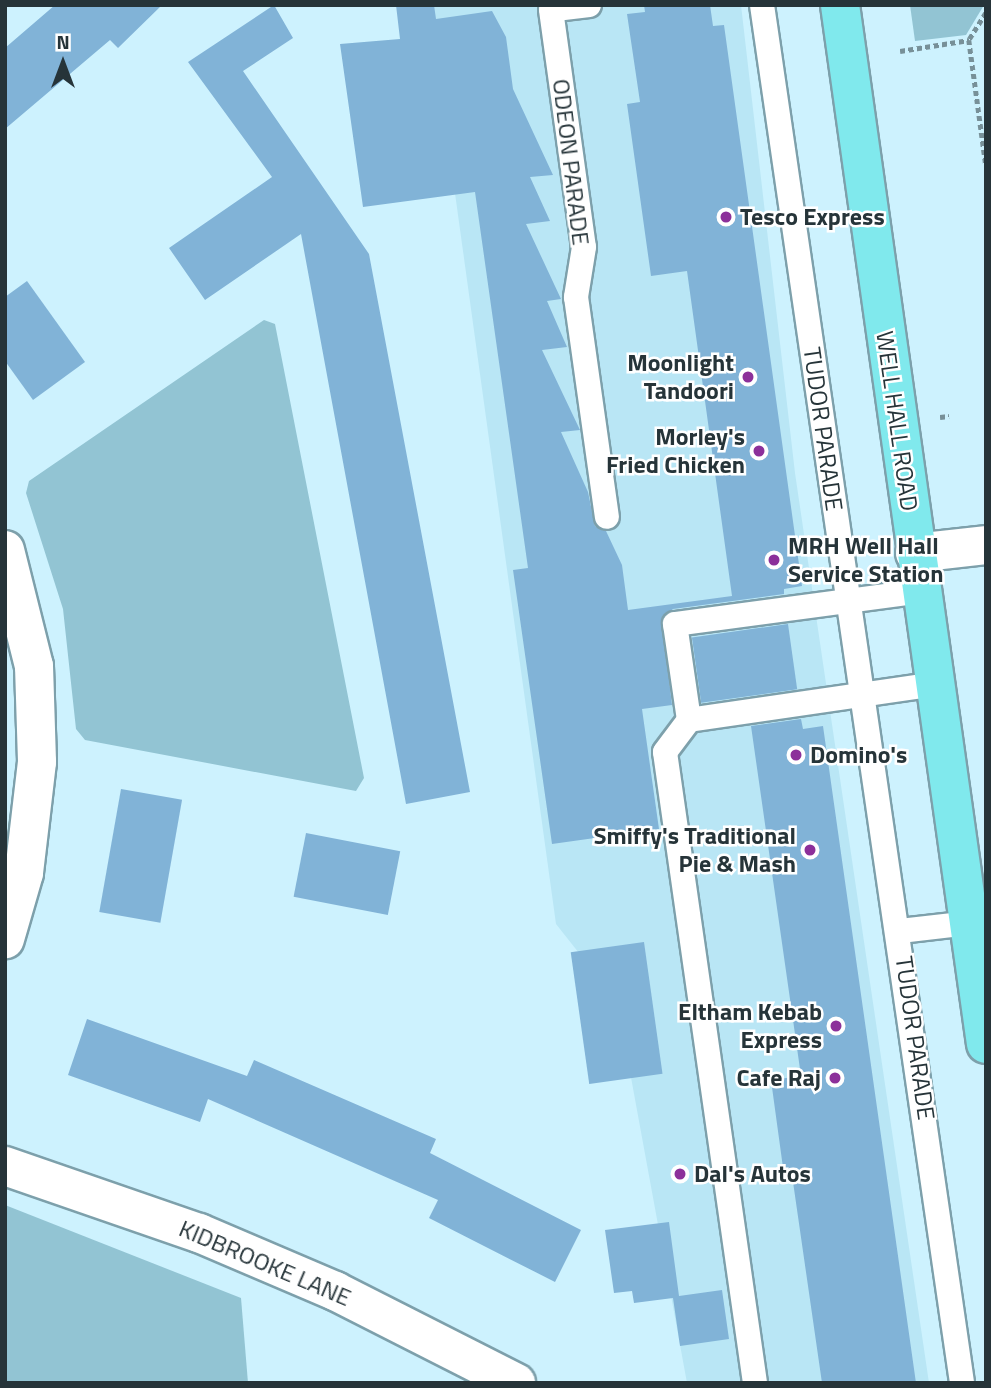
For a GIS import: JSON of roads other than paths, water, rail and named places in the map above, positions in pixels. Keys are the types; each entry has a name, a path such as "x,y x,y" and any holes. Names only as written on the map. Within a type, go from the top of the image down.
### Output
{"main road":[{"name":"WELL HALL ROAD","path":"840,5 986,1044"}],"street":[{"path":"915,553 986,545"},
{"path":"5,550 34,666 37,762 23,873 5,939"},
{"name":"KIDBROOKE LANE","path":"5,1166 199,1233 310,1280 516,1383"}],"lane":[{"name":"ODEON PARADE","path":"589,5 551,10 584,247 576,297 607,517"},
{"name":"TUDOR PARADE","path":"762,5 861,695 901,931 962,1383"},
{"path":"689,720 675,624 921,591"},
{"path":"755,1383 665,752 689,720 935,684"},
{"path":"901,931 969,923"}],"place":[{"name":"Tesco Express","path":"726,217"},
{"name":"Moonlight Tandoori","path":"748,377"},
{"name":"Morley's Fried Chicken","path":"759,451"},
{"name":"MRH Well Hall Service Station","path":"774,560"},
{"name":"Domino's","path":"796,755"},
{"name":"Smiffy's Traditional Pie & Mash","path":"810,850"},
{"name":"Eltham Kebab Express","path":"836,1026"},
{"name":"Cafe Raj","path":"835,1078"},
{"name":"Dal's Autos","path":"680,1174"}]}
